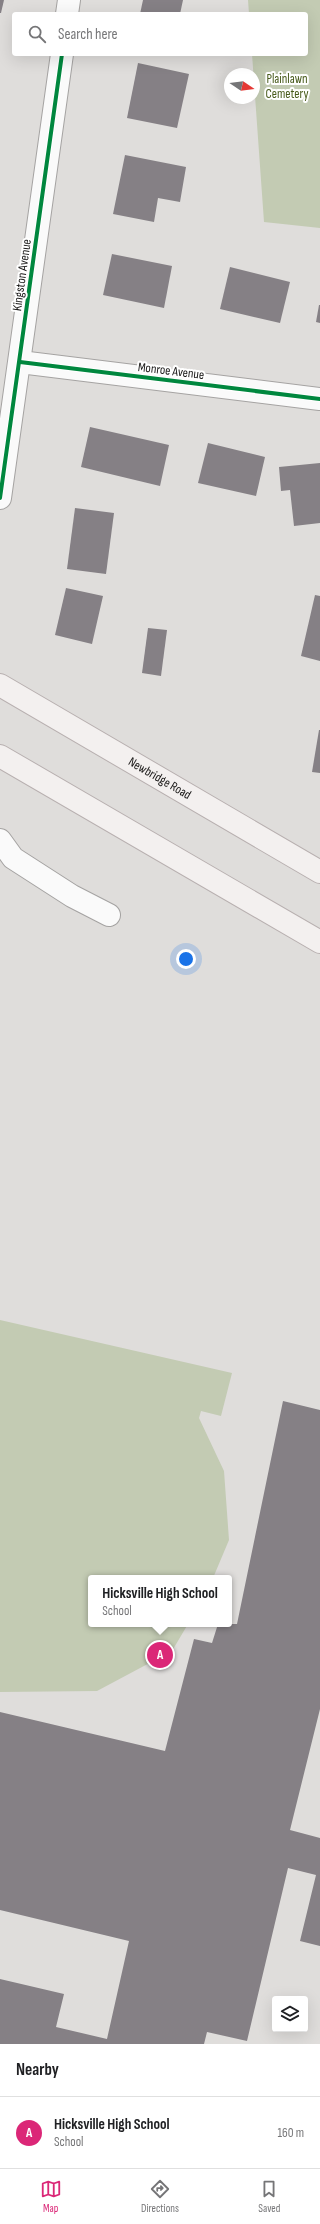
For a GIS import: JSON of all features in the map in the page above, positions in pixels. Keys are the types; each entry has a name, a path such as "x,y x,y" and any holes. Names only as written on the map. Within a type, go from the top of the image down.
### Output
{"main road":[{"name":"Newbridge Road","path":"0,685 320,872"},
{"path":"0,756 320,942"}],"street":[{"path":"67,12 69,0"},
{"name":"Kingston Avenue","path":"0,498 62,56"},
{"name":"Monroe Avenue","path":"20,362 320,399"},
{"path":"0,840 13,858 72,896 109,916"}],"green space":[{"name":"Plainlawn Cemetery","path":"248,0 320,0 320,228 264,222 256,104 260,104 260,68 253,68 252,56 308,56 308,12 249,12"},
{"path":"0,1320 232,1373 221,1416 201,1411 199,1418 224,1471 229,1540 214,1575 88,1575 88,1627 186,1627 172,1651 97,1691 0,1692"}],"building":[{"path":"0,0 4,0 1,13 0,13"},
{"path":"143,0 183,0 180,12 140,12"},
{"path":"138,63 189,74 177,128 127,118"},
{"path":"125,155 186,167 180,202 158,198 154,222 113,214"},
{"path":"112,254 172,266 164,308 103,295"},
{"path":"230,267 290,282 280,323 220,309"},
{"path":"320,305 320,323 316,322"},
{"path":"90,427 169,445 160,486 81,467"},
{"path":"208,443 265,457 256,496 198,483"},
{"path":"320,463 320,523 294,526 290,490 281,491 279,467"},
{"path":"75,508 114,513 106,574 67,569"},
{"path":"66,588 103,596 92,644 55,635"},
{"path":"315,595 320,596 320,661 301,656"},
{"path":"148,628 167,630 161,676 142,673"},
{"path":"320,730 320,773 312,772"},
{"path":"283,1401 320,1410 320,1709 290,1830 320,1838 320,1946 300,1941 316,1875 288,1868 247,2041 207,2032 204,2044 0,2044 0,1979 64,1994 56,2027 107,2039 129,1941 0,1910 0,1712 165,1751 194,1639 212,1643 217,1627 232,1627 232,1624 237,1624"}],"cycle path":[{"path":"0,498 62,56"},
{"path":"20,362 320,399"}],"place":[{"name":"Hicksville High School","path":"160,1655"}]}
